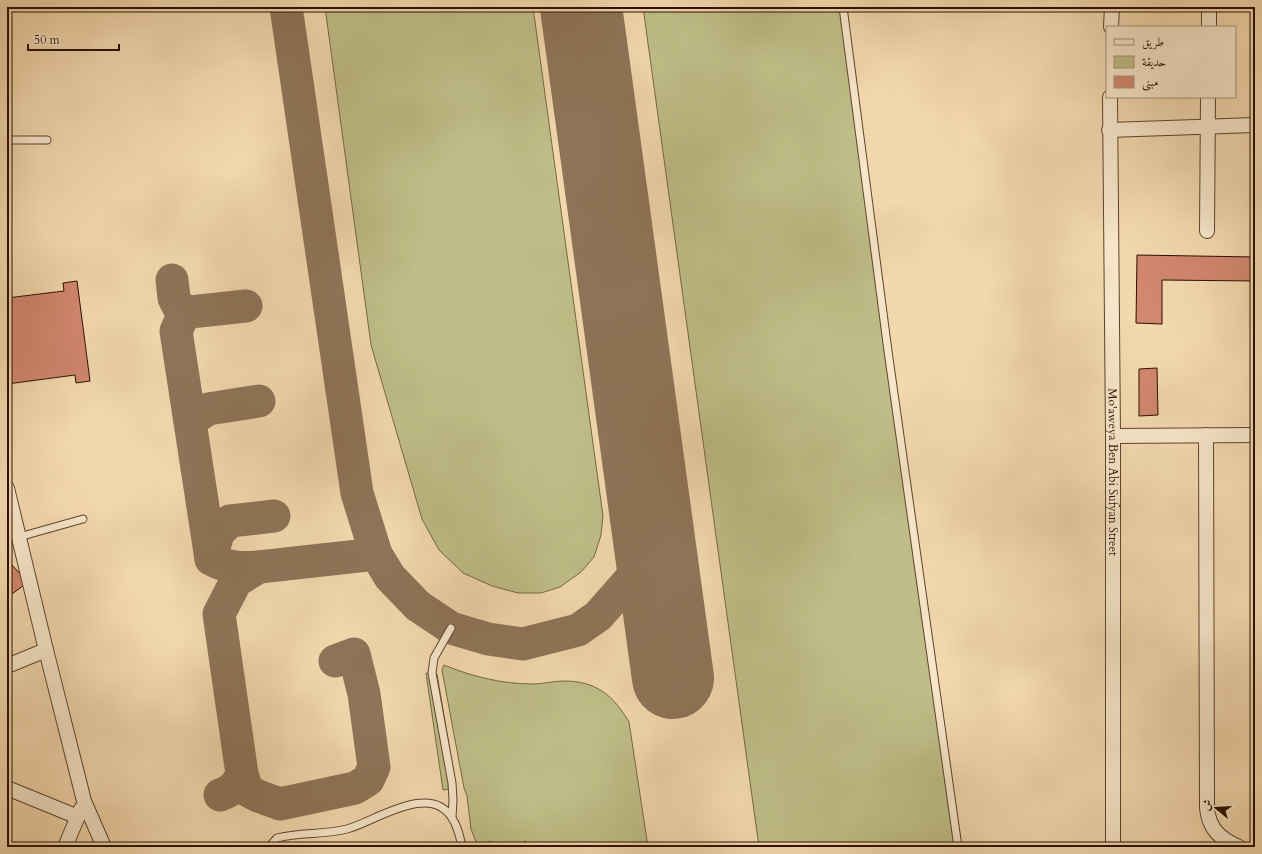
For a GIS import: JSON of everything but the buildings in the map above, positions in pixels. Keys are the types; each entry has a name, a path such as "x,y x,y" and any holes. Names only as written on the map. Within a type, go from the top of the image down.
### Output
{"street":[{"path":"1111,26 1112,7"},
{"path":"1209,26 1210,7"},
{"name":"Mo'aweya Ben Abi Sufyan Street","path":"1110,98 1109,130 1113,436 1113,847"},
{"path":"1207,231 1208,98"},
{"path":"1109,130 1255,125"},
{"path":"1206,435 1207,808 1211,828 1219,836 1238,847"},
{"path":"1113,436 1255,435"},
{"path":"7,488 84,801 104,847"},
{"path":"7,666 46,650"},
{"path":"7,788 78,817"},
{"path":"65,847 84,801"}],"lane":[{"path":"842,7 887,343 958,847"},
{"path":"7,140 47,140"},
{"path":"19,537 83,519"},
{"path":"451,628 434,658 432,673 452,783 452,817 462,847"},
{"path":"270,847 277,838 345,829 415,803 432,804 443,809 452,817"}],"green space":[{"path":"325,7 533,7 603,516 601,535 594,557 581,572 560,587 541,593 518,593 492,586 463,573 439,550 422,519 371,345"},
{"path":"643,7 840,7 955,847 759,847"},
{"path":"444,665 477,676 511,683 541,684 556,681 575,682 594,687 610,697 617,704 629,722 648,847 529,847 527,842 524,841 524,847 494,847 491,841 478,847 471,829 467,796 464,788 442,670"},
{"path":"426,673 437,674 455,788 443,790"}],"taxiway":[{"path":"286,7 357,493 376,554 390,577 418,606 451,628 488,639 523,644 578,630 598,616 635,574 650,512"},
{"path":"172,280 174,298 179,308 190,312"},
{"path":"246,306 190,312 182,318 176,331 211,559 234,567 259,567"},
{"path":"190,421 208,409 259,401"},
{"path":"211,559 218,533 230,521 274,516"},
{"path":"220,795 228,792 234,787 242,774 219,614 236,581 259,567 376,554"},
{"path":"242,774 247,790 258,796 280,804 355,788 368,780 374,767 364,694 354,654 335,661"}],"runway":[{"path":"581,7 673,678"}]}
